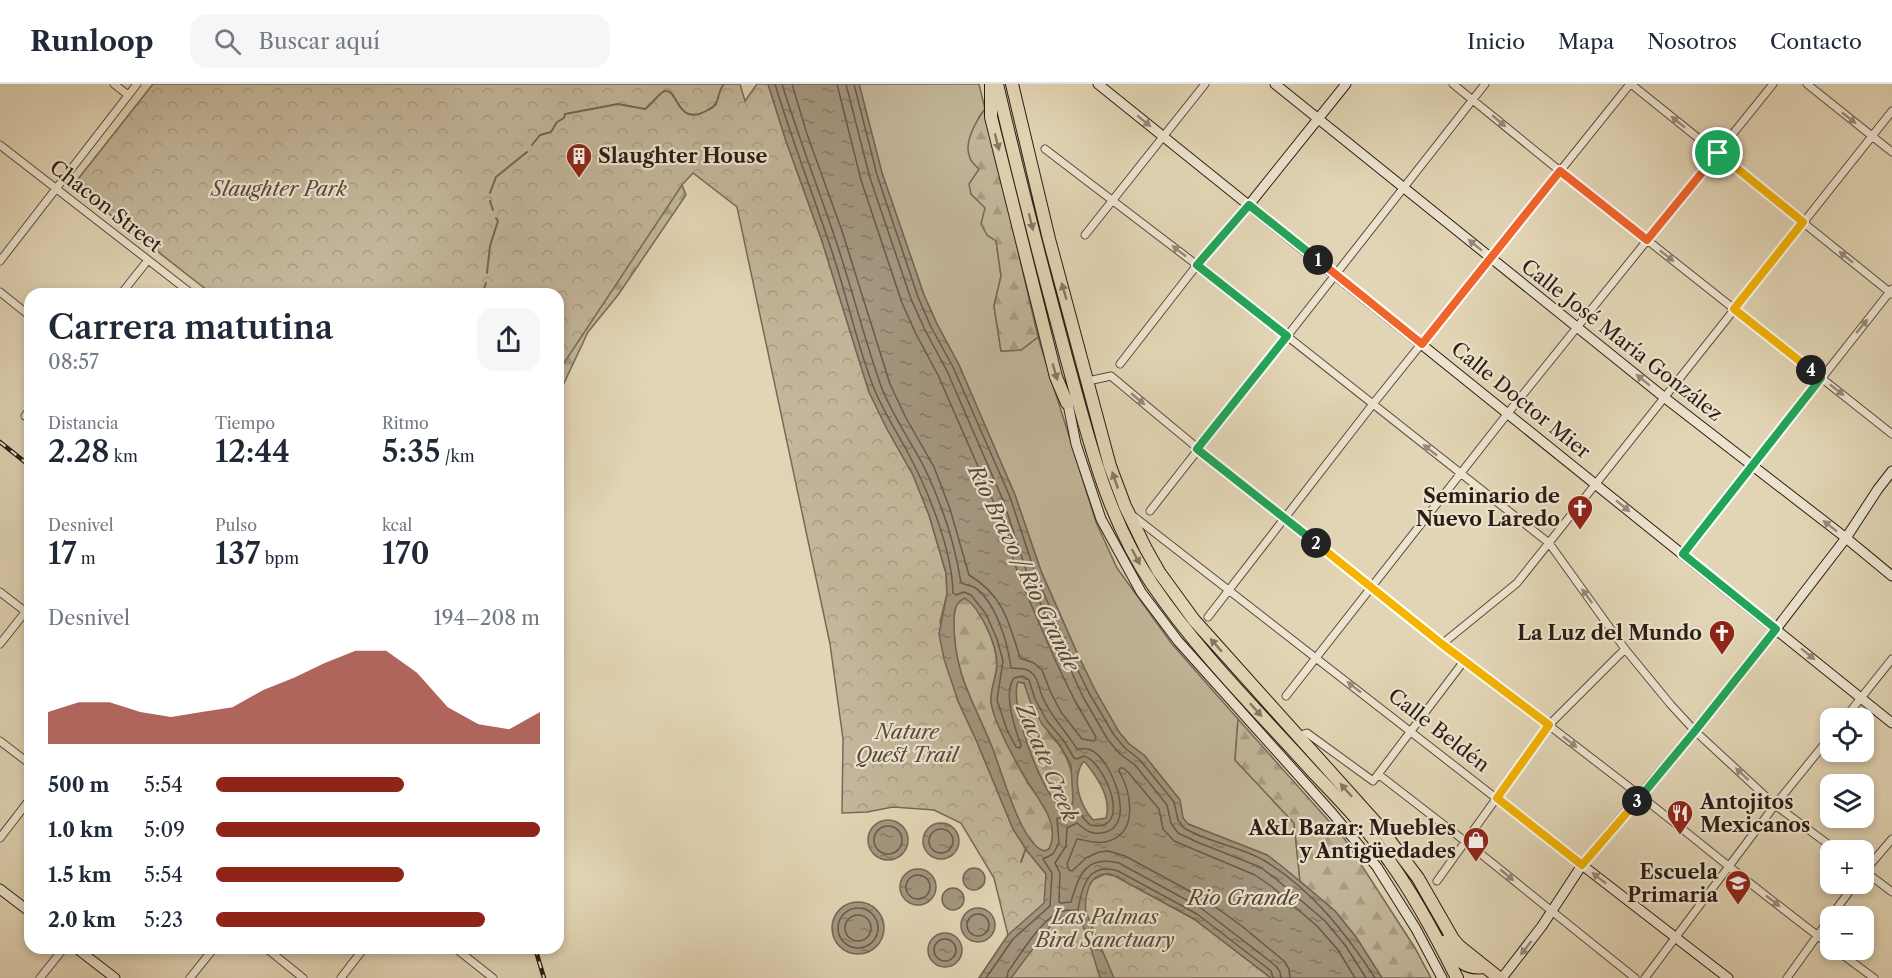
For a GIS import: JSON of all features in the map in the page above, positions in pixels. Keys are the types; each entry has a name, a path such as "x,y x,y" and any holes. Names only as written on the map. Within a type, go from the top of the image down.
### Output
{"highway":[{"path":"983,84 1056,377 1067,403"},
{"path":"991,117 992,84"},
{"path":"997,84 1047,285 1103,486 1133,554 1178,620 1390,861 1441,945 1457,978"},
{"path":"1012,84 1049,239 1115,481 1127,512 1146,549 1184,606 1400,854 1418,878 1453,939 1500,978"},
{"path":"1415,901 1427,911 1458,960 1471,968 1484,967"}],"street":[{"path":"114,84 128,95"},
{"path":"0,261 137,84"},
{"name":"Calle Doctor Mier","path":"1098,84 1892,723"},
{"path":"1085,235 1205,84"},
{"name":"Calle José María González","path":"1275,84 1665,398 1892,576"},
{"path":"1120,364 1197,265 1249,205 1346,84"},
{"path":"1453,84 1892,434"},
{"path":"1150,511 1485,84"},
{"path":"1208,617 1373,404 1630,84 1891,292 1683,554"},
{"path":"1286,696 1508,413 1773,84"},
{"path":"1807,84 1892,152"},
{"path":"1442,644 1517,583 1892,111"},
{"name":"Chacon Street","path":"0,145 184,288"},
{"path":"1045,149 1197,265 1549,543 1625,649 1695,731 1775,805 1822,840"},
{"path":"126,288 148,260"},
{"path":"0,292 24,311"},
{"path":"1442,978 1399,900 1372,860 1326,805 1178,641 1141,592 1101,519 1076,444 1067,403 1068,389 1074,384 1111,376 1197,449 1442,644 1641,796 1820,938"},
{"path":"1500,978 1542,926 1582,865 1695,731 1776,629 1846,538 1892,471"},
{"name":"Calle Beldén","path":"1127,512 1728,978"},
{"path":"0,592 24,608"},
{"path":"0,644 24,616"},
{"path":"1437,881 1549,725 1625,649"},
{"path":"1854,708 1892,659"},
{"path":"1297,736 1307,733 1373,781 1464,661"},
{"path":"0,741 24,759"},
{"path":"1645,978 1775,805 1820,749"},
{"path":"1378,774 1635,978"},
{"path":"0,837 24,807"},
{"path":"1874,859 1892,839"},
{"path":"1874,880 1892,892"},
{"path":"0,889 24,907"},
{"path":"1787,978 1820,932"},
{"path":"40,978 59,954"},
{"path":"84,954 115,978"},
{"path":"190,978 209,954"},
{"path":"273,954 303,978"},
{"path":"340,978 359,954"},
{"path":"463,954 493,978"},
{"path":"1850,960 1874,978"}],"green space":[{"path":"153,84 740,84 745,101 757,84 768,84 821,238 869,392 913,475 929,515 946,573 947,594 940,622 958,701 1013,829 1046,874 1045,903 1105,874 1115,876 1194,919 1271,978 979,978 1008,935 994,878 961,823 934,810 893,807 867,812 842,813 843,739 830,644 737,207 693,173 682,185 564,363 564,288 204,288 80,191 78,179"},
{"path":"859,84 979,84 985,109 979,117 970,158 979,169 971,194 986,208 987,235 996,240 1001,276 994,306 1001,351 1021,350 1038,337 1096,522 1117,568 1172,644 1238,719 1235,760 1294,823 1300,881 1267,855 1188,824 1183,819 1180,800 1144,755 1129,744 1119,732 1095,690 1041,571 1015,495 959,365 924,295 882,173"},
{"path":"985,109 1038,337 1021,350 1001,351 994,306 1001,276 996,241 987,235 981,224 985,208 971,194 969,184 979,169 972,162 968,152 969,139"},
{"path":"682,185 686,195 618,295 588,332 564,383 564,320"},
{"path":"965,598 982,618 994,646 997,663 991,699 995,717 1012,754 1044,806 1051,823 1052,840 1049,849 1045,851 1036,847 1020,823 961,672 957,656 954,618 957,605"},
{"path":"1018,682 1024,683 1050,735 1065,755 1071,771 1074,799 1067,813 1058,806 1049,792 1030,752 1018,710 1016,693"},
{"path":"1238,719 1344,838 1415,948 1431,978 1382,978 1356,937 1335,911 1300,881 1294,823 1235,760"}],"water":[{"name":"Rio Grande","path":"768,84 859,84 882,173 924,295 959,365 1015,495 1041,571 1078,655 1119,732 1129,744 1144,755 1180,800 1183,818 1188,824 1267,855 1284,868 1335,911 1356,937 1382,978 1271,978 1194,919 1108,874 1099,875 1088,888 1086,912 1114,978 1100,978 1079,917 1065,916 1047,930 1011,978 979,978 1008,935 1044,903 1046,874 1013,829 958,701 944,659 939,634 947,594 946,573 929,515 913,475 869,392 821,238","holes":["965,598 982,618 994,646 997,663 991,699 995,718 1013,756 1049,816 1053,833 1049,849 1045,851 1036,847 1020,823 961,672 957,656 954,618 957,605","1018,682 1024,683 1042,724 1060,745 1071,765 1073,800 1071,809 1067,813 1058,806 1039,774 1023,731 1016,694","1085,762 1098,781 1107,803 1106,818 1093,820 1084,807 1077,784 1079,769"]},
{"path":"888,820 896,821 902,826 907,832 907,848 902,854 896,859 888,860 880,859 874,854 869,848 868,840 869,832 874,826 880,821"},
{"path":"941,823 954,828 959,841 954,854 941,859 928,854 923,841 928,828"},
{"path":"974,868 982,871 985,879 982,887 974,890 966,887 963,879 966,871"},
{"path":"918,869 931,874 936,887 931,900 918,905 905,900 900,887 905,874"},
{"path":"953,888 961,891 964,899 961,907 953,910 945,907 942,899 945,891"},
{"path":"853,902 863,902 877,909 884,928 877,947 863,954 853,954 843,950 836,943 832,933 832,923 836,913 843,906"},
{"path":"978,908 990,913 995,925 990,937 978,942 966,937 961,925 966,913"},
{"path":"945,933 957,938 962,950 957,962 945,967 933,962 928,950 933,938"}],"waterway":[{"path":"532,145 540,135 551,132 565,114 618,104 645,109 665,91 670,92 684,111 698,114 715,105 724,84"},
{"path":"490,193 496,177 527,152"},
{"path":"490,201 493,210"},
{"path":"487,273 490,246 498,221 496,218"},
{"path":"484,288 486,283"},
{"path":"1021,862 1026,848"}],"railway":[{"path":"0,442 24,461"},
{"path":"537,954 544,978"}],"place":[{"name":"Slaughter House","path":"579,179"},
{"name":"Seminario de Nuevo Laredo","path":"1580,531"},
{"name":"La Luz del Mundo","path":"1722,656"},
{"name":"Antojitos Mexicanos","path":"1680,836"},
{"name":"A&L Bazar: Muebles y Antigüedades","path":"1476,863"},
{"name":"Escuela Primaria","path":"1738,906"}],"route":[{"path":"1718,153 1803,222 1734,309 1821,378 1683,554 1776,629 1695,731 1582,865 1497,798 1549,725 1442,644 1197,449 1287,336 1197,265 1249,205 1422,344 1560,171 1647,240 1718,153"}],"park label":[{"name":"Slaughter Park","path":"279,189"},
{"name":"Nature Quest Trail","path":"907,744"},
{"name":"Las Palmas Bird Sanctuary","path":"1105,928"}],"water label":[{"name":"Río Bravo / Rio Grande","path":"1024,568"},
{"name":"Zacate Creek","path":"1047,762"}]}
